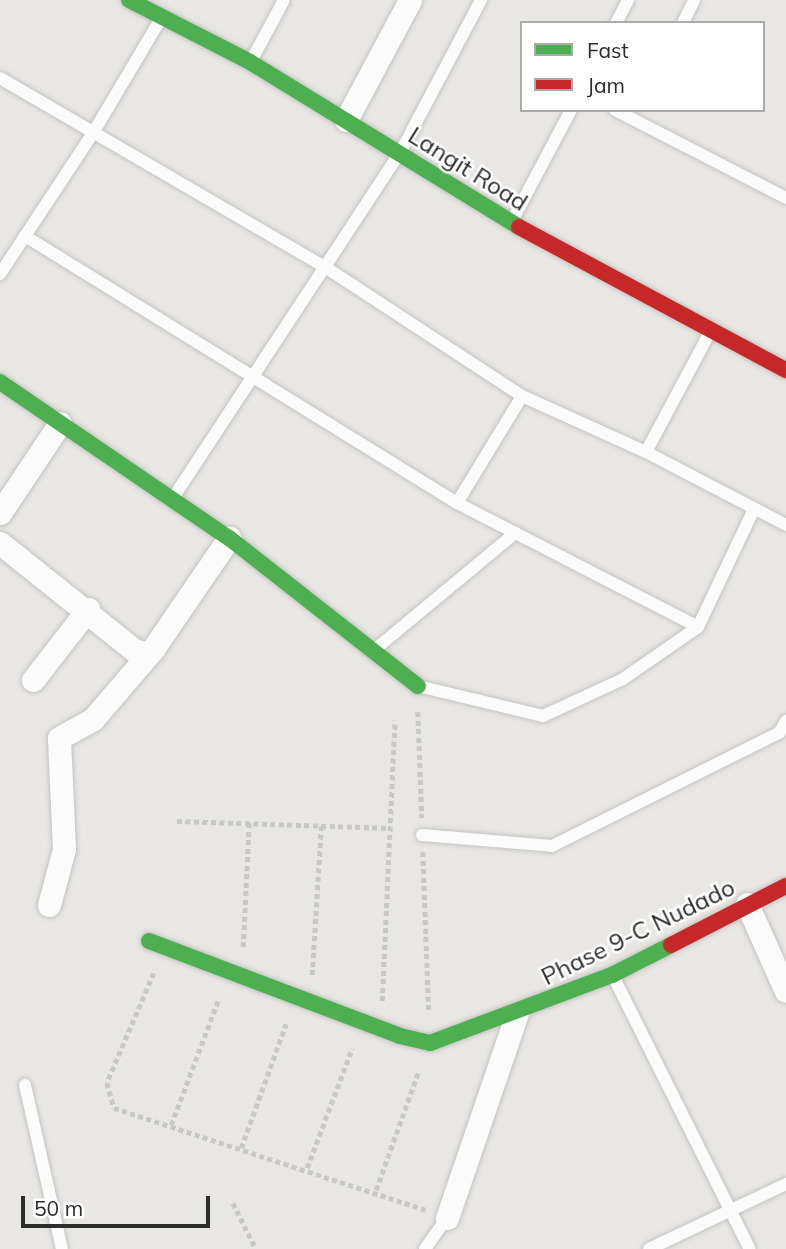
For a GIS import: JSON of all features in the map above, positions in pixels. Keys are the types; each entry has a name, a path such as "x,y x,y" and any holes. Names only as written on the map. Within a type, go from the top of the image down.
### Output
{"street":[{"name":"Langit Road","path":"130,0 250,62 511,223 786,370"},
{"path":"346,120 410,0"},
{"path":"0,382 229,538 418,686"},
{"path":"0,513 60,423"},
{"path":"49,905 64,849 59,738 93,719 145,653 153,649 229,538"},
{"path":"0,544 88,609 134,650 145,653"},
{"path":"33,680 88,609"},
{"name":"Phase 9-C Nudado","path":"430,1043 517,1014 612,975 786,886"},
{"path":"747,904 786,991"},
{"path":"157,944 381,1030 430,1043"},
{"path":"447,1218 517,1014"}],"lane":[{"path":"250,62 284,0"},
{"path":"173,498 257,375 400,153 481,0"},
{"path":"617,21 628,0"},
{"path":"683,21 694,0"},
{"path":"0,274 93,133 163,16"},
{"path":"0,78 325,267 522,396 646,452 786,524"},
{"path":"511,223 569,112"},
{"path":"637,115 786,198"},
{"path":"25,236 257,375 457,503 698,628"},
{"path":"646,452 710,331"},
{"path":"457,503 522,396"},
{"path":"418,686 542,716 623,679 698,628 754,509"},
{"path":"373,651 515,533"},
{"path":"422,835 551,846 783,738 786,721"},
{"path":"612,975 750,1249"},
{"path":"25,1085 62,1249"},
{"path":"649,1249 786,1184"},
{"path":"425,1249 447,1218"}],"path":[{"path":"376,1190 430,1043 418,686"},
{"path":"381,1030 395,720"},
{"path":"177,821 390,828"},
{"path":"171,1125 235,974 249,823"},
{"path":"241,1148 303,1000 321,826"},
{"path":"157,944 107,1083 114,1108 376,1190 447,1218"},
{"path":"307,1168 361,1022"},
{"path":"233,1203 257,1249"}],"traffic: fast":[{"path":"129,0 250,62 519,227"},
{"path":"0,382 229,538 418,686"},
{"path":"149,941 400,1036 430,1043 612,975 671,945"}],"traffic: jam":[{"path":"519,227 786,370"},
{"path":"671,945 786,886"}]}
